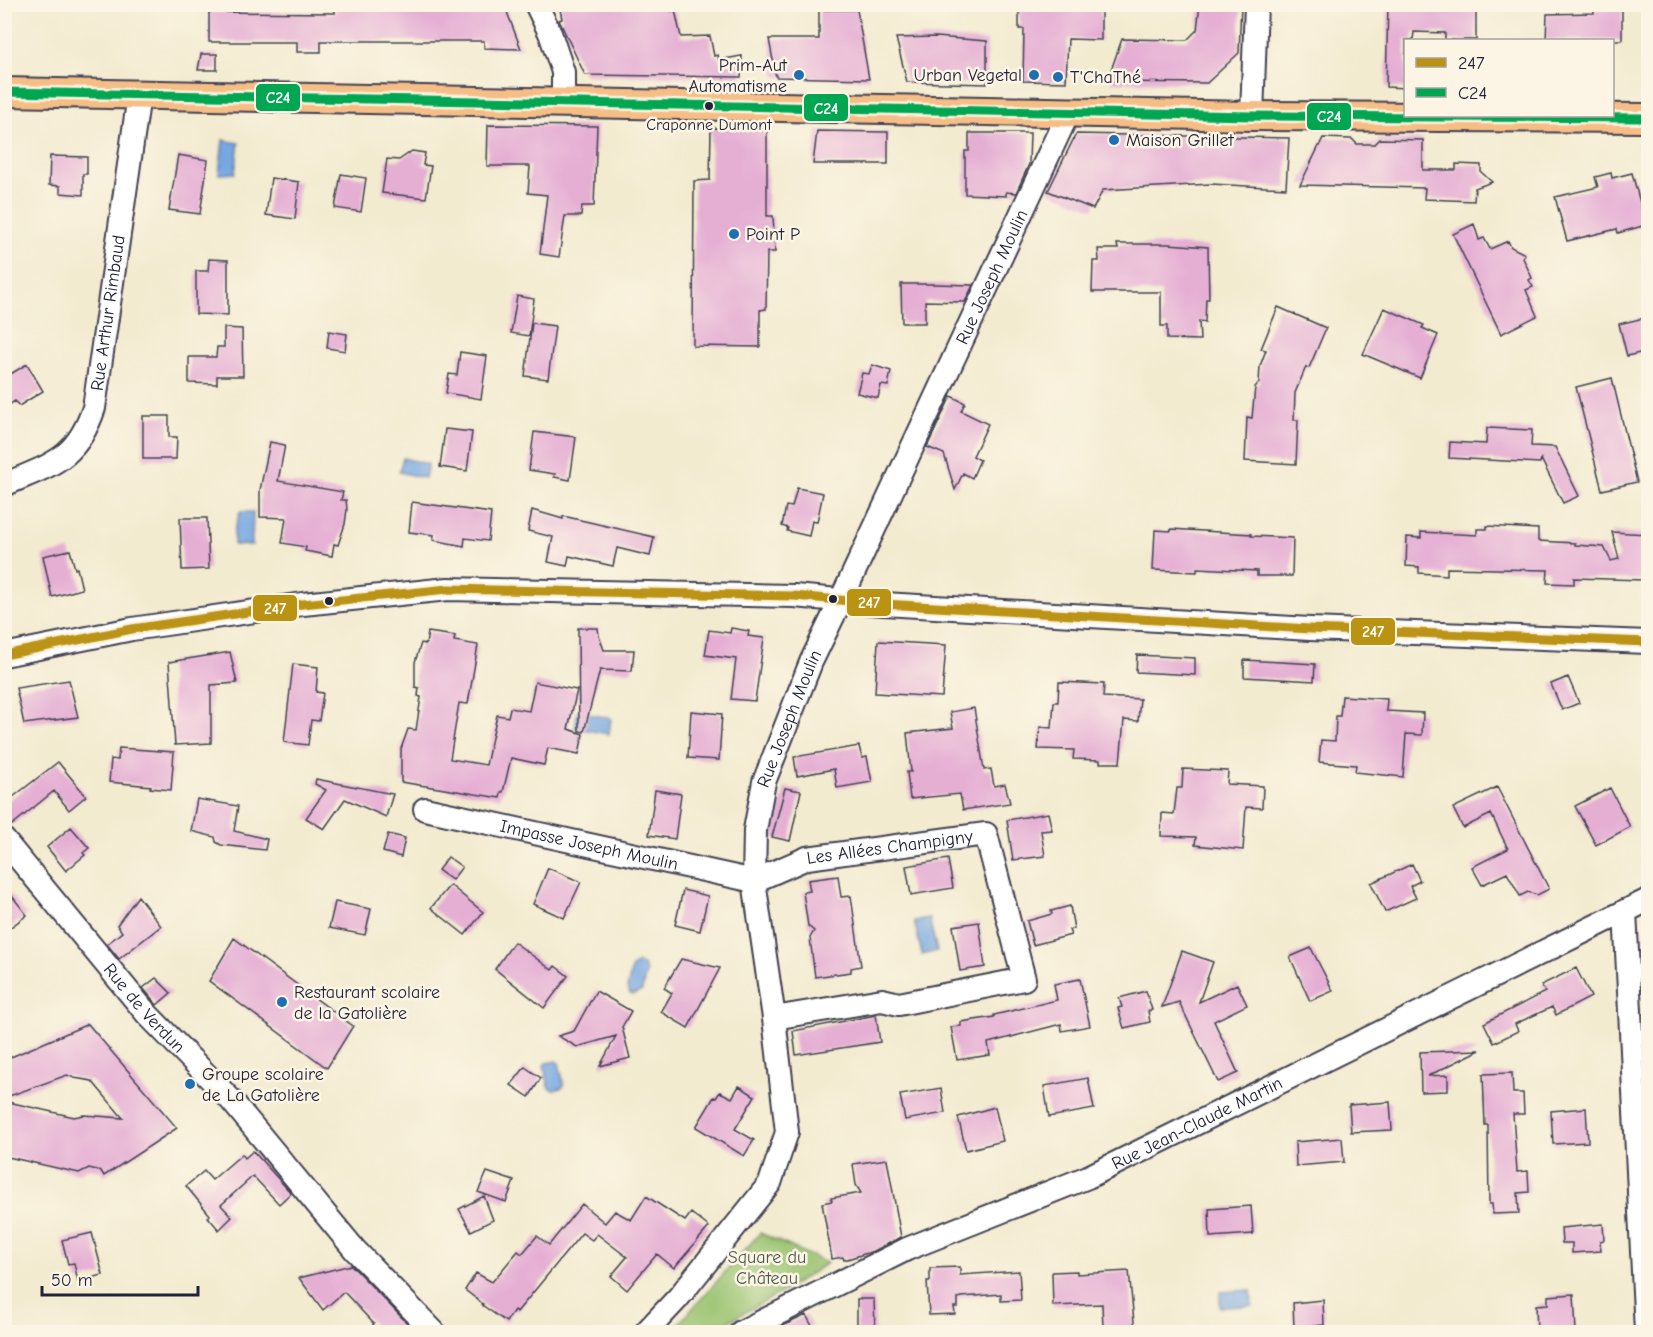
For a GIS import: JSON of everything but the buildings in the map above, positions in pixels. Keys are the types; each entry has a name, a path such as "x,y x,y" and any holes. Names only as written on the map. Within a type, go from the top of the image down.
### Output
{"main road":[{"path":"4,92 1252,116 1404,117"},
{"path":"1450,117 1648,118"}],"street":[{"path":"536,4 550,33 564,72 563,102"},
{"path":"1252,116 1256,4"},
{"name":"Rue Arthur Rimbaud","path":"4,484 56,462 77,446 87,429 94,408 139,95"},
{"name":"Rue Joseph Moulin","path":"649,1331 770,1183 787,1132 774,1018 754,881 755,830 764,782 812,662 1069,111"},
{"path":"4,655 132,629 303,604 448,589 794,596 1310,629 1648,642"},
{"name":"Impasse Joseph Moulin","path":"425,809 754,881"},
{"name":"Les Allées Champigny","path":"754,881 807,858 987,834 1024,979 899,1004 882,1000 774,1018"},
{"name":"Rue de Verdun","path":"4,840 147,1014 231,1100 355,1250 434,1332"},
{"name":"Rue Jean-Claude Martin","path":"741,1332 907,1249 1088,1177 1648,900"},
{"path":"1625,911 1646,1332"}],"green space":[{"name":"Square du Château","path":"760,1233 827,1263 784,1291 709,1332 680,1332 676,1327"}],"water":[{"path":"223,140 239,143 235,173 219,174"},
{"path":"403,458 428,464 425,478 399,472"},
{"path":"240,512 253,512 252,545 234,545 234,531"},
{"path":"577,712 611,718 609,734 575,728"},
{"path":"929,918 937,951 922,955 914,921"},
{"path":"638,963 643,965 646,971 642,991 634,995 630,994 627,988 632,967"},
{"path":"556,1061 559,1063 564,1085 562,1088 553,1090 549,1088 544,1066 546,1063"},
{"path":"1251,1290 1252,1306 1220,1307 1220,1292"}],"transit line":[{"name":"C24","path":"4,92 1252,116 1404,117"},
{"name":"C24","path":"1450,117 1648,118"},
{"name":"247","path":"4,655 132,629 303,604 448,589 794,596 884,604 1310,629 1648,642"}],"place":[{"name":"Prim-Aut Automatisme","path":"799,75"},
{"name":"Urban Vegetal","path":"1034,75"},
{"name":"T'ChaThé","path":"1058,77"},
{"name":"Craponne Dumont","path":"709,106"},
{"name":"Maison Grillet","path":"1114,140"},
{"name":"Point P","path":"734,234"},
{"name":"Restaurant scolaire de la Gatolière","path":"282,1002"},
{"name":"Groupe scolaire de La Gatolière","path":"190,1084"}]}
